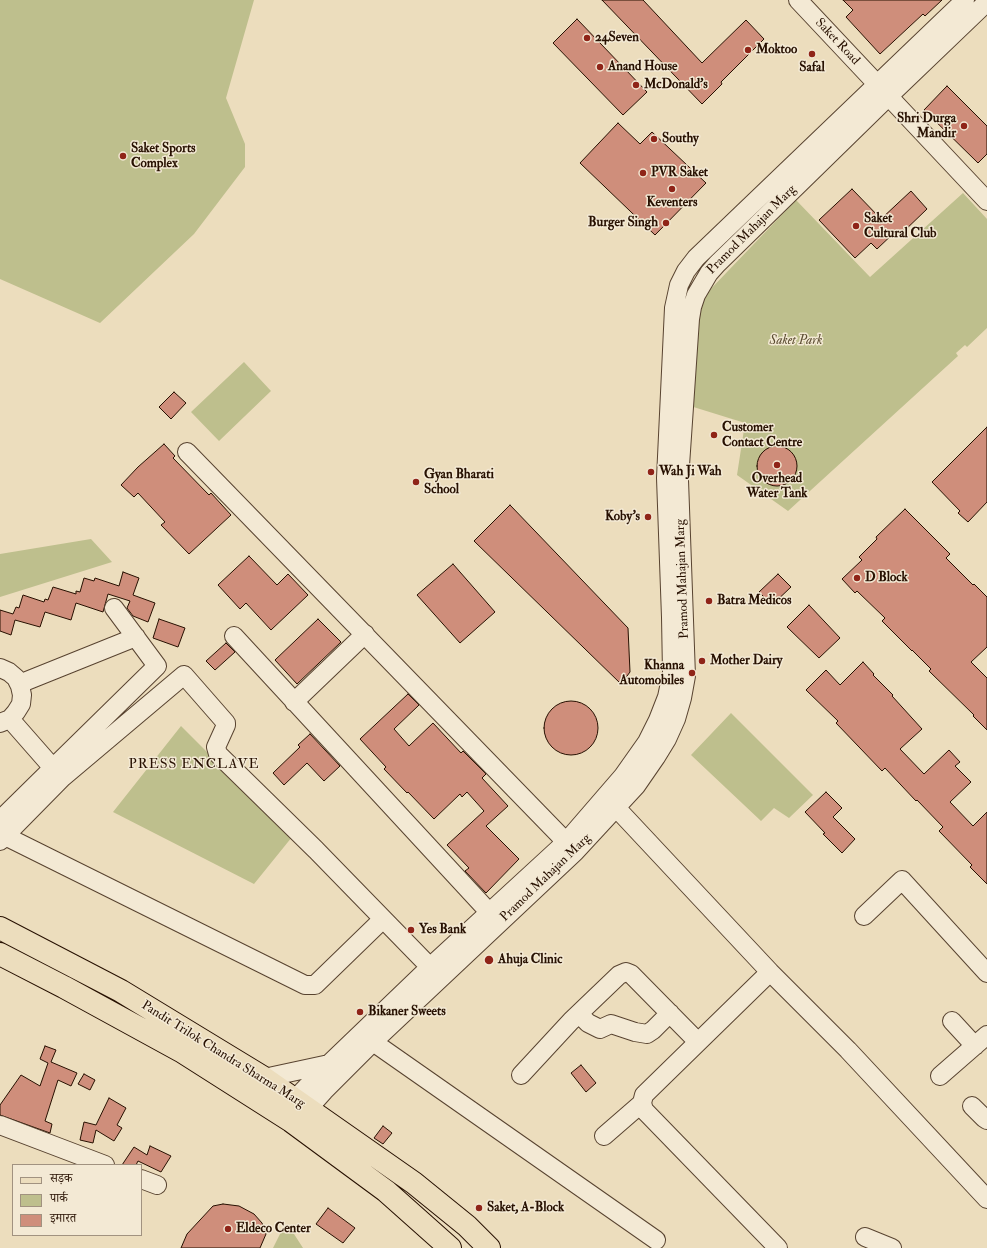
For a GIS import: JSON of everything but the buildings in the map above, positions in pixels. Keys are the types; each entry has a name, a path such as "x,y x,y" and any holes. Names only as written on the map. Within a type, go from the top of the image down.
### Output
{"main road":[{"name":"Pandit Trilok Chandra Sharma Marg","path":"0,928 121,991 264,1078 296,1112 386,1191 442,1244"},
{"name":"Pandit Trilok Chandra Sharma Marg","path":"0,954 296,1112 414,1182 467,1226 489,1248"}],"street":[{"name":"Saket Road","path":"798,0 987,201"},
{"name":"Pramod Mahajan Marg","path":"882,91 965,0"},
{"name":"Pramod Mahajan Marg","path":"296,1112 324,1090 571,847 629,781 658,720 667,697 672,673 666,478 674,308 679,285 686,271 696,258 882,91 987,1"},
{"path":"187,452 571,847"},
{"path":"2,832 53,768 156,666 114,608"},
{"path":"294,702 364,634"},
{"path":"234,636 489,912"},
{"path":"19,684 136,637"},
{"path":"0,668 9,672 16,678 22,695 21,704 16,712 5,721 53,768"},
{"path":"2,832 63,777 184,675 226,722 216,747 218,754 316,850 430,967"},
{"path":"610,802 770,972 848,1050 987,1200"},
{"path":"2,832 304,985 315,985 382,919"},
{"name":"Pramod Mahajan Marg","path":"296,1112 329,1064 489,912 571,847"},
{"path":"864,916 902,880 987,973"},
{"path":"521,1076 579,1014 619,975 626,972 631,974 698,1042"},
{"path":"770,972 644,1095 642,1104 644,1110 778,1248"},
{"path":"579,1014 588,1023 600,1029 611,1024 635,1032 647,1034 670,1013"},
{"path":"940,1076 981,1040 952,1021"},
{"path":"373,1042 656,1240"},
{"path":"264,1078 329,1064"},
{"path":"604,1136 642,1104"},
{"path":"972,1106 987,1120"},
{"path":"0,1125 102,1164"},
{"path":"865,1237 892,1248"}],"green space":[{"name":"Saket Sports Complex","path":"0,0 254,0 226,98 245,144 245,167 194,234 100,323 0,279"},
{"name":"Saket Park","path":"963,193 987,219 987,328 967,347 965,345 956,353 958,356 788,511 737,475 745,423 687,405 692,352 704,296 796,200 870,277"},
{"path":"244,362 271,391 219,441 191,412"},
{"path":"91,539 112,562 0,597 0,554"},
{"path":"731,713 813,795 789,818 774,808 761,821 691,755"},
{"path":"181,726 292,837 254,884 113,812"},
{"path":"284,1226 294,1234 303,1248 273,1248"}],"place":[{"name":"24Seven","path":"587,38"},
{"name":"Moktoo","path":"748,50"},
{"name":"Safal","path":"812,54"},
{"name":"Anand House","path":"600,67"},
{"name":"McDonald's","path":"636,85"},
{"name":"Shri Durga Mandir","path":"964,126"},
{"name":"Southy","path":"654,139"},
{"name":"Saket Sports Complex","path":"123,156"},
{"name":"PVR Saket","path":"643,173"},
{"name":"Keventers","path":"672,189"},
{"name":"Burger Singh","path":"666,223"},
{"name":"Saket Cultural Club","path":"856,226"},
{"name":"Customer Contact Centre","path":"714,435"},
{"name":"Overhead Water Tank","path":"777,465"},
{"name":"Wah Ji Wah","path":"651,472"},
{"name":"Gyan Bharati School","path":"416,482"},
{"name":"Koby's","path":"648,517"},
{"name":"D Block","path":"857,578"},
{"name":"Batra Medicos","path":"709,601"},
{"name":"Mother Dairy","path":"702,661"},
{"name":"Khanna Automobiles","path":"692,673"},
{"name":"Yes Bank","path":"411,930"},
{"name":"Ahuja Clinic","path":"489,960"},
{"name":"Bikaner Sweets","path":"360,1012"},
{"name":"Saket, A-Block","path":"479,1208"},
{"name":"Eldeco Center","path":"228,1229"}],"district":[{"name":"PRESS ENCLAVE","path":"194,765"}]}
